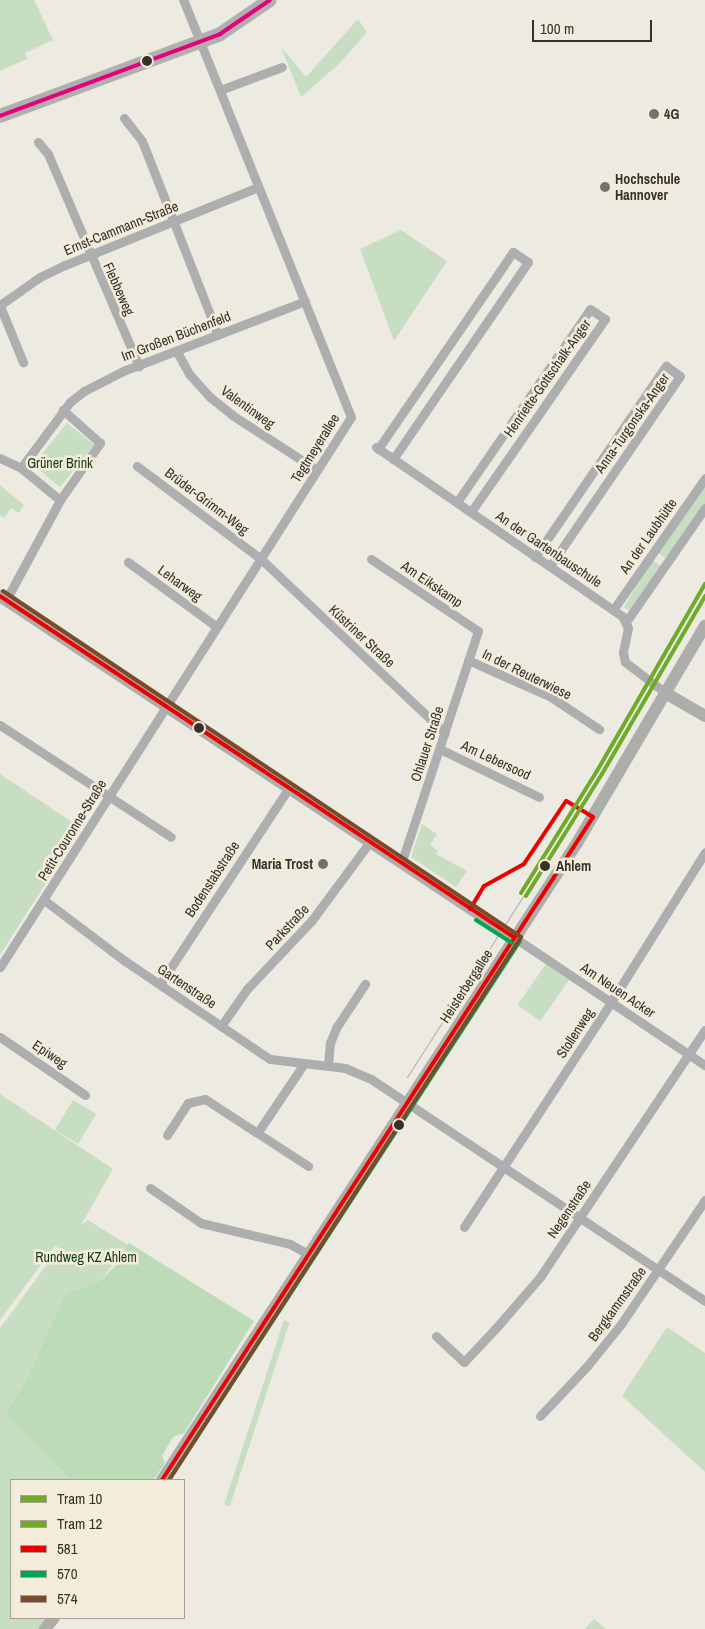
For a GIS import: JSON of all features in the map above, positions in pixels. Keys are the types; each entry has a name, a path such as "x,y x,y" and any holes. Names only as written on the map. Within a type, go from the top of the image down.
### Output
{"main road":[{"path":"0,116 200,42 234,27 270,0"},
{"path":"3,598 369,843 515,938"},
{"name":"Heisterbergallee","path":"163,1479 515,938 667,694 705,626"},
{"path":"667,694 705,716"},
{"path":"45,1629 53,1619"}],"street":[{"name":"Tegtmeyerallee","path":"166,707 351,418 183,0"},
{"path":"220,90 282,67"},
{"path":"124,118 142,141 218,335"},
{"name":"Flebbeweg","path":"38,142 48,154 89,255 139,366"},
{"name":"Ernst-Cammann-Straße","path":"0,306 40,277 89,255 258,187"},
{"path":"392,459 432,402 528,262 513,252 417,392 432,402"},
{"path":"484,294 498,305"},
{"name":"Im Großen Büchenfeld","path":"21,468 63,410 84,390 139,366 305,301"},
{"path":"0,306 23,362"},
{"name":"Henriette-Gottschalk-Anger","path":"457,502 590,309 605,319 471,512"},
{"path":"562,349 576,359"},
{"name":"Valentinweg","path":"177,352 190,375 210,397 232,416 317,470"},
{"name":"Anna-Turgonska-Anger","path":"535,557 666,366 680,376 550,566"},
{"name":"An der Gartenbauschule","path":"417,392 377,448 613,610 626,622"},
{"path":"640,403 655,414"},
{"path":"3,598 60,500 100,443 63,410"},
{"path":"494,447 509,456"},
{"path":"0,458 21,468 60,500"},
{"name":"Brüder-Grimm-Weg","path":"137,466 261,559"},
{"name":"An der Laubhütte","path":"613,610 705,478"},
{"path":"573,502 587,512"},
{"path":"667,694 625,662 626,622 705,508"},
{"path":"652,555 666,565"},
{"name":"Küstriner Straße","path":"261,559 445,733"},
{"name":"Am Eikskamp","path":"370,560 478,631"},
{"name":"Leharweg","path":"128,562 217,627"},
{"name":"Ohlauer Straße","path":"401,864 478,631"},
{"name":"In der Reuterwiese","path":"468,660 551,697 599,729"},
{"name":"Petit-Couronne-Straße","path":"0,967 166,707"},
{"path":"0,724 171,837"},
{"name":"Am Lebersood","path":"440,750 539,797"},
{"name":"Bodenstabstraße","path":"160,984 288,789"},
{"name":"Parkstraße","path":"221,1026 246,989 312,920 369,843"},
{"name":"Stollenweg","path":"464,1227 611,1002 705,852"},
{"name":"Gartenstraße","path":"44,900 160,984 270,1059 303,1065 328,1065 362,1074 705,1301"},
{"name":"Am Neuen Acker","path":"515,938 705,1065"},
{"path":"328,1065 330,1043 336,1028 365,984"},
{"name":"Negenstraße","path":"436,1336 464,1362 540,1277 705,1030"},
{"name":"Epiweg","path":"0,1037 85,1094"},
{"path":"258,1132 303,1065"},
{"path":"166,1135 188,1103 205,1099 308,1166"},
{"path":"150,1188 201,1223 290,1244 308,1254"},
{"name":"Bergkammstraße","path":"540,1416 588,1365 658,1270 705,1200"}],"green space":[{"path":"0,0 34,0 53,40 25,53 27,59 0,71"},
{"path":"358,19 367,32 340,63 301,97 281,47 306,77"},
{"path":"401,230 447,261 394,341 360,249"},
{"name":"Grüner Brink","path":"67,423 94,445 60,487 33,465"},
{"path":"705,482 705,504 667,559 657,552"},
{"path":"0,485 24,505 19,513 11,508 4,518 0,515"},
{"path":"652,560 662,566 634,613 624,607"},
{"path":"0,774 81,828 0,955"},
{"path":"422,824 437,834 430,845 438,851 436,854 467,871 456,887 411,857"},
{"path":"546,964 569,980 540,1021 517,1005"},
{"name":"Rundweg KZ Ahlem","path":"0,1094 113,1169 81,1225 88,1220 128,1245 101,1280 65,1294 28,1376 6,1414 70,1479 10,1479 10,1619 48,1619 39,1629 0,1629 0,1328 59,1248 55,1246 0,1320"},
{"path":"73,1100 96,1114 78,1144 55,1130"},
{"path":"129,1243 254,1321 184,1433 173,1437 162,1456 165,1463 154,1479 70,1479 6,1414 28,1376 65,1294 101,1280 116,1265"},
{"path":"284,1320 290,1322 230,1506 224,1505"},
{"path":"667,1327 705,1353 705,1472 622,1396"},
{"path":"594,1619 606,1629 585,1629"}],"tram line":[{"name":"10","path":"521,893 597,771 705,584"},
{"name":"12","path":"526,896 602,774 705,596"},
{"path":"407,1077 543,865"}],"transit line":[{"path":"0,116 220,34 270,0"},
{"name":"574","path":"3,591 521,937 170,1479"},
{"name":"581","path":"0,596 515,938"},
{"name":"581","path":"163,1479 593,817 566,801 524,864 484,886 470,909"},
{"name":"570","path":"476,920 512,943"},
{"name":"570","path":"170,1479 520,941"}],"place":[{"name":"4G","path":"654,114"},
{"name":"Hochschule Hannover","path":"605,187"},
{"name":"Maria Trost","path":"323,864"},
{"name":"Ahlem","path":"545,866"}]}
